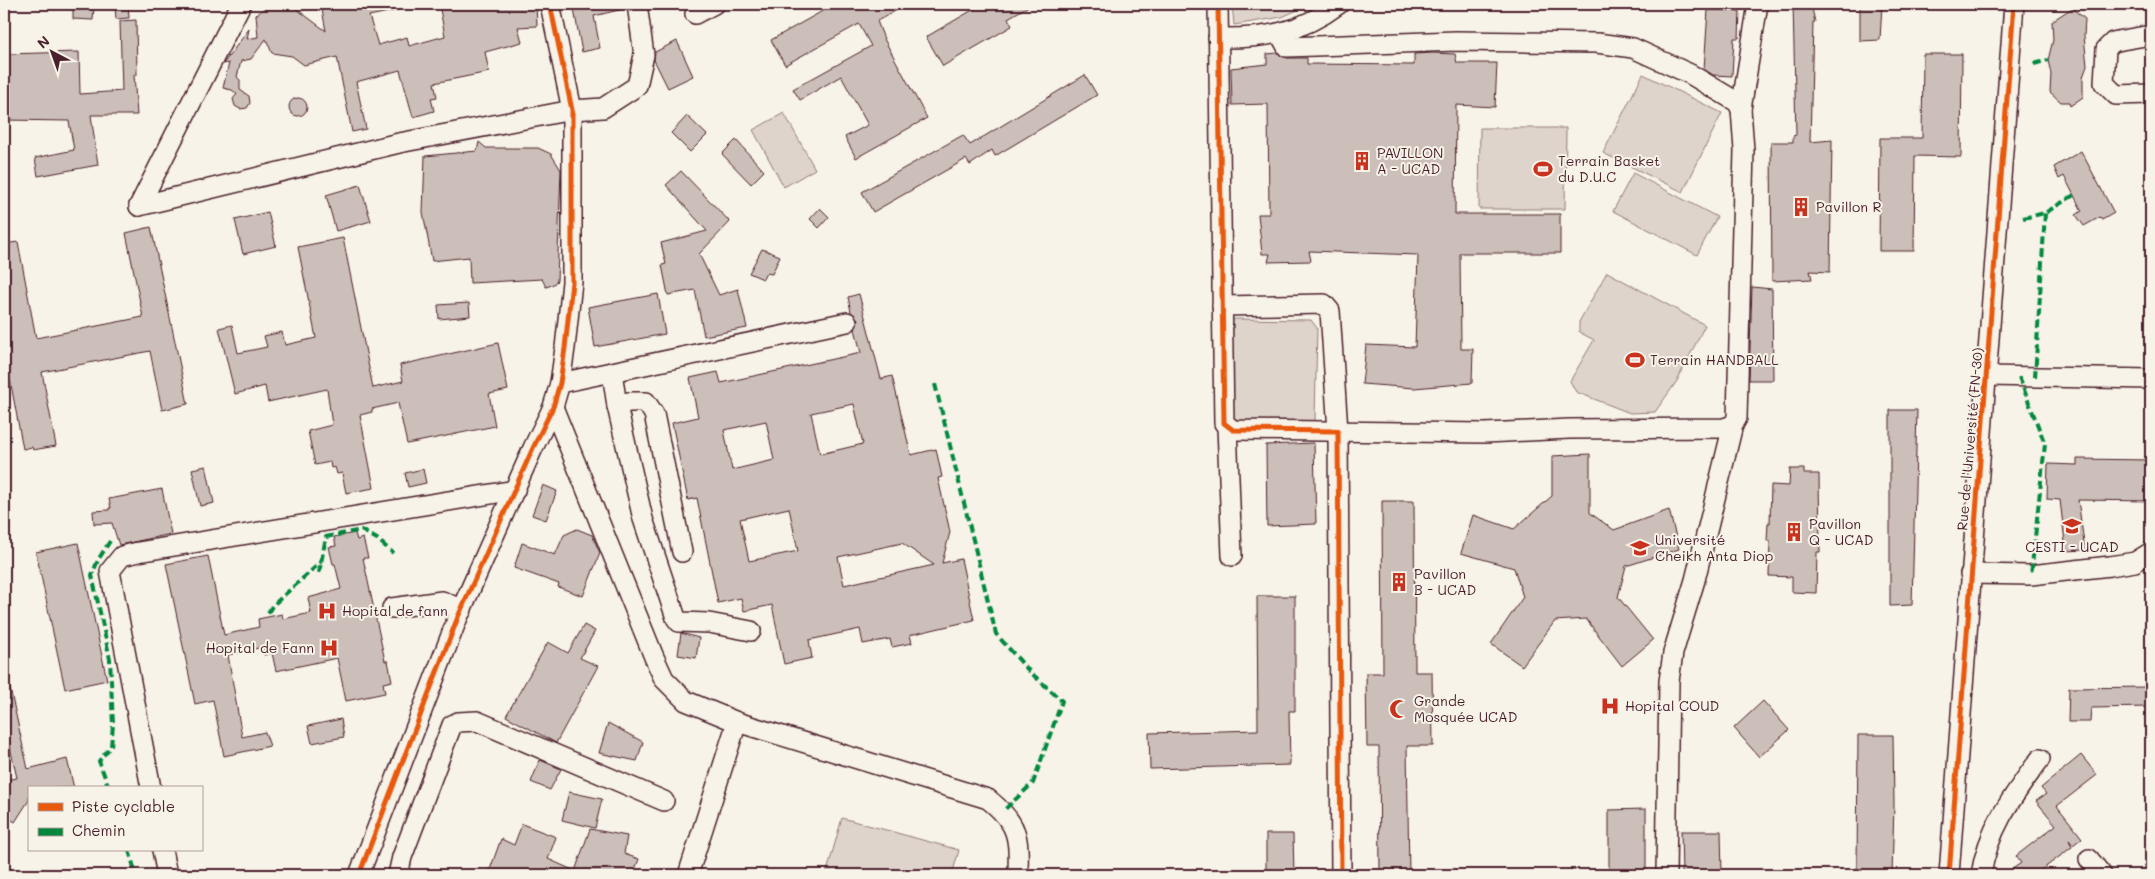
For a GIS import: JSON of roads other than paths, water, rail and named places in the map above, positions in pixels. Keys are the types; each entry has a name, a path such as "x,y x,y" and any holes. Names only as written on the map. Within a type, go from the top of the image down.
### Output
{"street":[{"path":"241,4 139,206 399,143 572,110 603,108 637,86 644,55 637,4"},
{"path":"359,875 462,610 553,407 560,383 566,348 572,282 572,110 550,4"},
{"path":"695,14 714,4"},
{"path":"1218,4 1224,423 1227,426 1233,430 1485,432 1569,429 1724,428 1733,426"},
{"path":"1218,38 1280,34 1304,26 1338,4"},
{"path":"1666,875 1670,672 1733,426 1737,418 1744,190 1741,109 1758,4"},
{"name":"Rue de l'Université (FN-30)","path":"1948,875 2014,4"},
{"path":"1280,34 1287,46 1456,41 1597,43 1633,48 1690,74 1732,98 1741,109"},
{"path":"2151,35 2112,42 2106,49 2104,83 2116,95 2151,94"},
{"path":"1222,306 1324,304 1328,306 1330,311 1338,431 1341,875"},
{"path":"560,383 847,322"},
{"path":"612,372 617,406 643,519 676,618 679,622 709,623 751,631"},
{"path":"1987,376 2151,380"},
{"path":"617,406 628,402 646,402 654,414 682,552"},
{"path":"553,407 664,678 686,701 737,722 988,799 1003,811 1015,829 1019,844 1018,875"},
{"path":"1227,426 1232,556"},
{"path":"151,786 110,571 122,556 515,490"},
{"path":"1970,574 2031,574 2110,566 2135,562 2151,552"},
{"path":"392,608 442,601 462,610"},
{"path":"398,875 402,857 452,726 458,722 477,721 664,801"},
{"path":"688,875 737,722"},
{"path":"1981,875 1985,856 1998,819 2040,759"},
{"path":"162,852 167,875"},
{"path":"2089,859 2102,875"}],"place":[{"name":"PAVILLON A - UCAD","path":"1362,161"},
{"name":"Terrain Basket du D.U.C","path":"1543,169"},
{"name":"Pavillon R","path":"1801,207"},
{"name":"Terrain HANDBALL","path":"1635,360"},
{"name":"CESTI - UCAD","path":"2072,526"},
{"name":"Pavillon Q - UCAD","path":"1794,532"},
{"name":"Université Cheikh Anta Diop","path":"1640,548"},
{"name":"Pavillon B - UCAD","path":"1399,582"},
{"name":"Hopital de fann","path":"327,611"},
{"name":"Hopital de Fann","path":"329,648"},
{"name":"Hopital COUD","path":"1610,706"},
{"name":"Grande Mosquée UCAD","path":"1399,709"}]}
